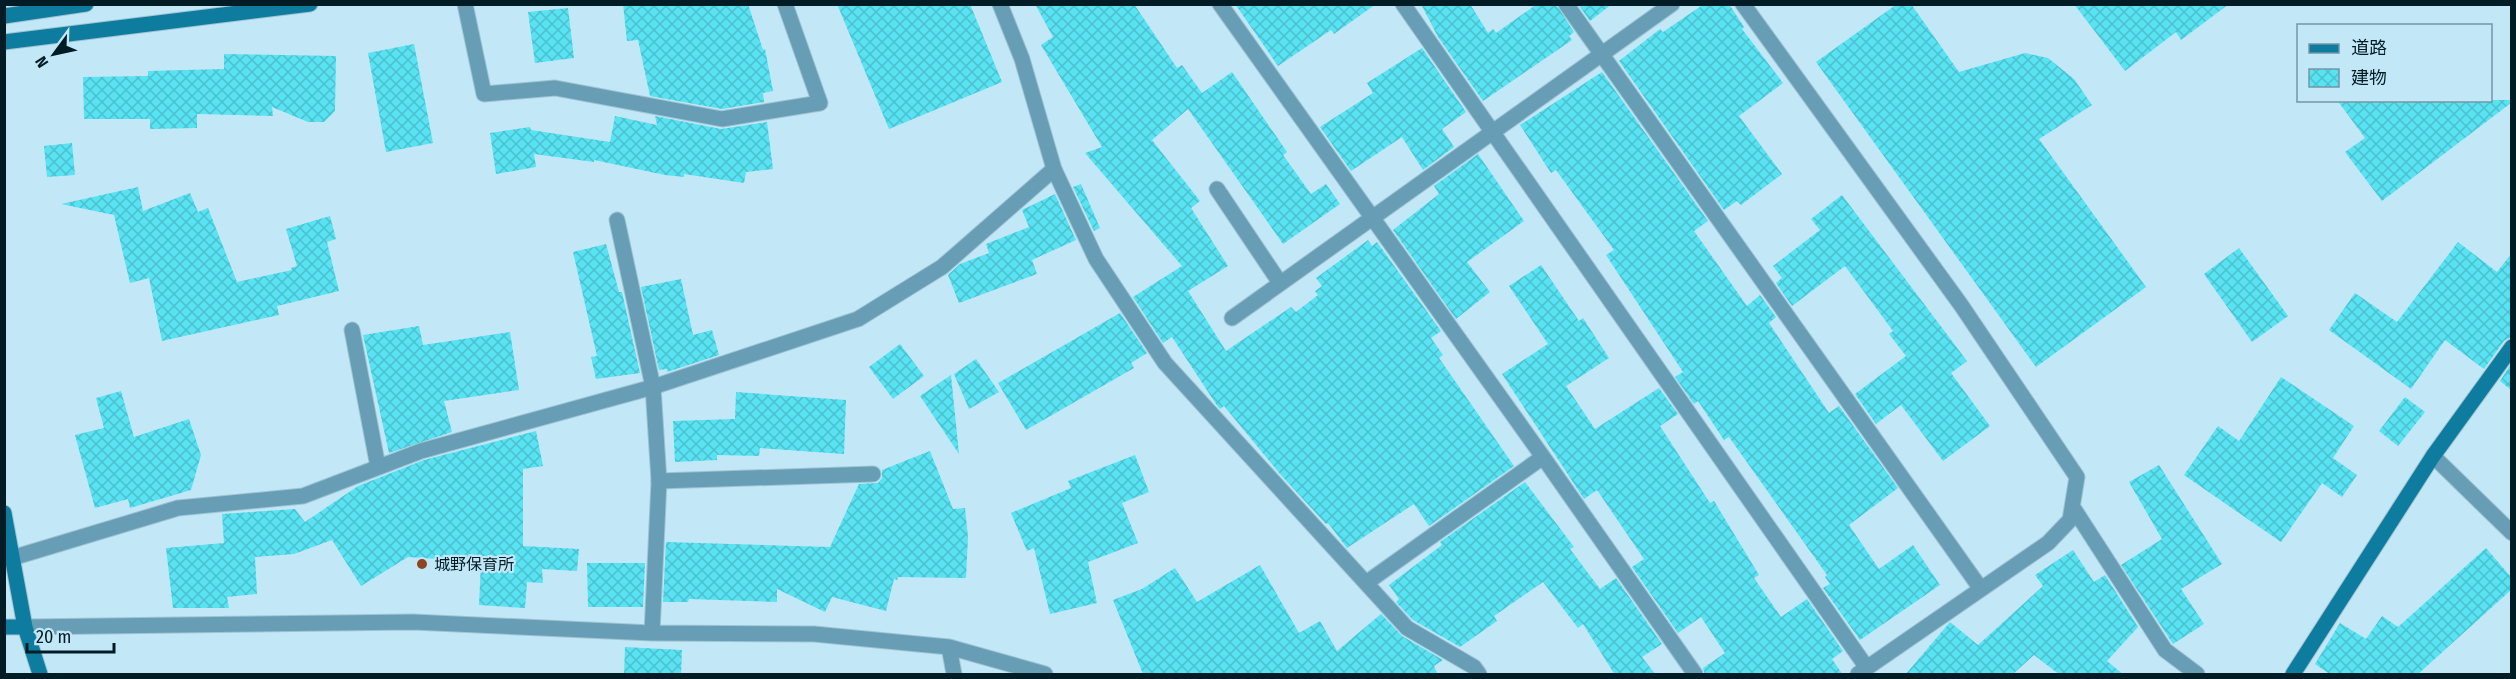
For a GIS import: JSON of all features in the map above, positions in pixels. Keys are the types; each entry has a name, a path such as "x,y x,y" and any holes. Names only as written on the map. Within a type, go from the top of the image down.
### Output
{"street":[{"path":"4,16 86,4"},
{"path":"4,42 310,4"},
{"path":"465,4 484,94 555,88 722,119 820,103 785,4"},
{"path":"1000,4 1023,59 1054,169 1096,259 1165,363 1407,628 1474,667 1479,675"},
{"path":"1220,4 1544,457 1695,675"},
{"path":"1403,4 1863,671 2048,543 2070,519 2074,509 2077,477 1961,305 1743,4"},
{"path":"1566,4 1981,589"},
{"path":"1232,318 1672,4"},
{"path":"12,558 178,508 303,496 421,451 653,387 858,319 942,267 1054,169"},
{"path":"1217,189 1280,283"},
{"path":"616,220 653,387 660,481 652,633"},
{"path":"352,330 378,467"},
{"path":"2293,675 2433,456 2511,347"},
{"path":"2433,456 2511,533"},
{"path":"1366,583 1544,457"},
{"path":"660,481 873,474"},
{"path":"2074,509 2165,650 2197,675"},
{"path":"4,513 25,627 40,675"},
{"path":"4,627 413,622 652,633 814,634 949,647 1045,675"},
{"path":"949,647 954,675"}],"building":[{"path":"623,4 748,4 763,50 765,49 773,91 763,93 764,102 722,109 650,96 638,40 627,41"},
{"path":"837,4 970,4 1002,82 889,129"},
{"path":"1035,4 1134,4 1177,68 1182,65 1202,93 1232,72 1287,152 1283,155 1311,194 1326,184 1340,204 1283,244 1188,109 1152,140 1200,201 1191,208 1228,266 1188,291 1226,351 1291,307 1296,312 1318,295 1315,291 1322,286 1316,278 1368,240 1372,246 1377,242 1441,331 1431,338 1443,355 1439,358 1514,466 1429,526 1414,504 1347,548 1328,523 1326,524 1280,474 1224,406 1220,409 1172,337 1163,343 1133,297 1182,266 1085,153 1102,147 1041,45 1053,37"},
{"path":"1235,4 1376,4 1334,34 1331,30 1278,66"},
{"path":"1421,4 1470,4 1488,33 1493,29 1496,33 1537,4 1556,4 1574,32 1569,36 1572,40 1483,101 1438,37"},
{"path":"1578,4 1612,4 1590,21"},
{"path":"1704,4 1729,4 1744,27 1742,29 1783,83 1739,116 1782,174 1741,205 1737,201 1724,210 1619,61 1660,29 1663,32"},
{"path":"1897,4 1911,4 1959,72 2025,53 2048,58 2074,79 2092,105 2039,139 2146,287 2036,367 1816,62"},
{"path":"2074,4 2229,4 2181,40 2176,32 2125,71"},
{"path":"568,8 574,58 535,63 528,12"},
{"path":"414,44 433,143 386,152 368,53"},
{"path":"1422,48 1466,112 1442,129 1454,147 1423,170 1402,137 1351,171 1320,127 1373,93 1367,83"},
{"path":"224,54 336,56 335,111 324,122 308,122 272,107 273,116 197,114 197,128 150,129 150,119 84,119 83,77 148,76 148,71 224,69"},
{"path":"1602,72 1708,221 1694,231 1747,306 1760,295 1776,317 1769,323 1829,413 1839,406 1898,488 1849,525 1879,569 1913,545 1940,585 1860,640 1823,588 1830,584 1825,577 1827,575 1729,437 1724,440 1698,401 1694,404 1675,377 1683,372 1606,255 1614,250 1556,170 1551,173 1520,125"},
{"path":"2511,100 2511,103 2382,201 2345,152 2365,138 2338,102"},
{"path":"615,116 657,125 655,116 721,129 767,122 773,169 746,172 744,183 684,174 684,177 665,175 594,160 594,162 534,154 536,167 496,174 490,133 530,127 531,130 610,142"},
{"path":"72,143 75,175 47,177 44,146"},
{"path":"1478,154 1524,221 1467,262 1490,292 1456,319 1393,230 1439,194 1434,186"},
{"path":"1081,184 1100,228 1094,231 1073,187"},
{"path":"138,187 143,211 190,193 198,212 208,208 237,282 292,270 291,268 297,266 286,229 330,216 336,239 327,242 339,291 277,306 279,315 162,341 149,278 130,283 114,215 61,204"},
{"path":"1055,194 1076,240 1032,260 1037,274 959,303 948,275 960,264 989,253 986,244 1029,227 1022,210"},
{"path":"1842,195 1967,361 1951,373 1990,426 1943,461 1901,405 1876,424 1855,394 1906,356 1889,334 1893,331 1845,266 1792,306 1776,283 1782,278 1773,266 1820,230 1811,219"},
{"path":"2458,242 2497,272 2511,254 2511,337 2504,341 2484,369 2445,340 2411,389 2329,330 2355,293 2397,322"},
{"path":"606,244 619,292 622,292 640,373 596,379 591,357 597,356 573,252"},
{"path":"2239,248 2288,316 2252,342 2204,274"},
{"path":"1541,265 1579,321 1583,318 1609,358 1566,386 1595,429 1659,388 1678,414 1660,426 1710,503 1714,501 1759,575 1754,578 1781,617 1807,599 1843,651 1832,659 1843,675 1705,675 1703,668 1725,653 1701,617 1678,633 1632,567 1644,559 1597,490 1584,499 1502,374 1548,344 1509,286"},
{"path":"681,279 693,335 712,330 719,355 667,372 667,369 659,370 641,287"},
{"path":"1120,313 1147,353 1131,363 1134,368 1026,430 998,383"},
{"path":"419,326 423,345 510,332 519,390 444,401 452,432 389,453 363,335"},
{"path":"900,344 924,376 893,399 869,367"},
{"path":"976,359 999,392 969,409 954,374"},
{"path":"2511,364 2511,390 2500,381"},
{"path":"951,375 959,454 920,396"},
{"path":"2281,377 2354,426 2333,458 2357,475 2342,497 2322,483 2281,542 2184,475 2218,426 2239,441"},
{"path":"121,391 134,437 189,419 201,455 191,490 130,508 128,499 95,508 75,435 104,428 96,398"},
{"path":"736,392 846,400 844,454 760,448 759,456 717,455 717,460 675,462 673,421 735,419"},
{"path":"2405,397 2425,412 2398,446 2379,431"},
{"path":"536,431 543,466 523,469 523,546 579,549 577,571 542,569 543,583 527,582 525,608 479,605 481,562 408,557 361,586 332,540 294,554 255,557 257,594 227,597 229,608 173,608 166,548 224,543 222,514 295,509 305,522 358,486 424,460"},
{"path":"930,451 953,509 965,508 968,537 966,578 898,577 897,580 894,579 886,611 832,597 825,612 777,589 777,602 689,599 688,602 663,602 666,542 830,547 859,484 878,483 882,478 882,470"},
{"path":"1135,455 1149,492 1122,503 1138,543 1088,562 1097,603 1050,614 1034,548 1027,551 1011,513 1071,488 1068,481"},
{"path":"2159,465 2222,564 2181,589 2204,624 2173,644 2121,565 2162,539 2129,482"},
{"path":"1525,482 1574,547 1570,549 1600,589 1616,578 1662,644 1642,657 1656,675 1615,675 1583,624 1578,628 1543,582 1494,616 1497,621 1460,647 1413,620 1396,602 1399,599 1389,585 1442,545 1440,542"},
{"path":"2486,548 2511,577 2511,590 2417,675 2331,675 2315,664 2340,623 2366,639 2382,616 2398,627"},
{"path":"2073,550 2094,582 2105,575 2138,627 2107,661 2124,675 2060,675 2034,655 2012,675 1905,675 1950,622 1978,645 2043,586 2035,575"},
{"path":"587,563 645,563 643,607 588,607"},
{"path":"1260,565 1299,633 1320,621 1337,651 1381,614 1402,636 1443,660 1434,666 1438,675 1143,674 1113,600 1142,589 1175,568 1197,602"},
{"path":"625,647 682,650 681,675 624,675"}],"place":[{"name":"城野保育所","path":"422,564"}]}
